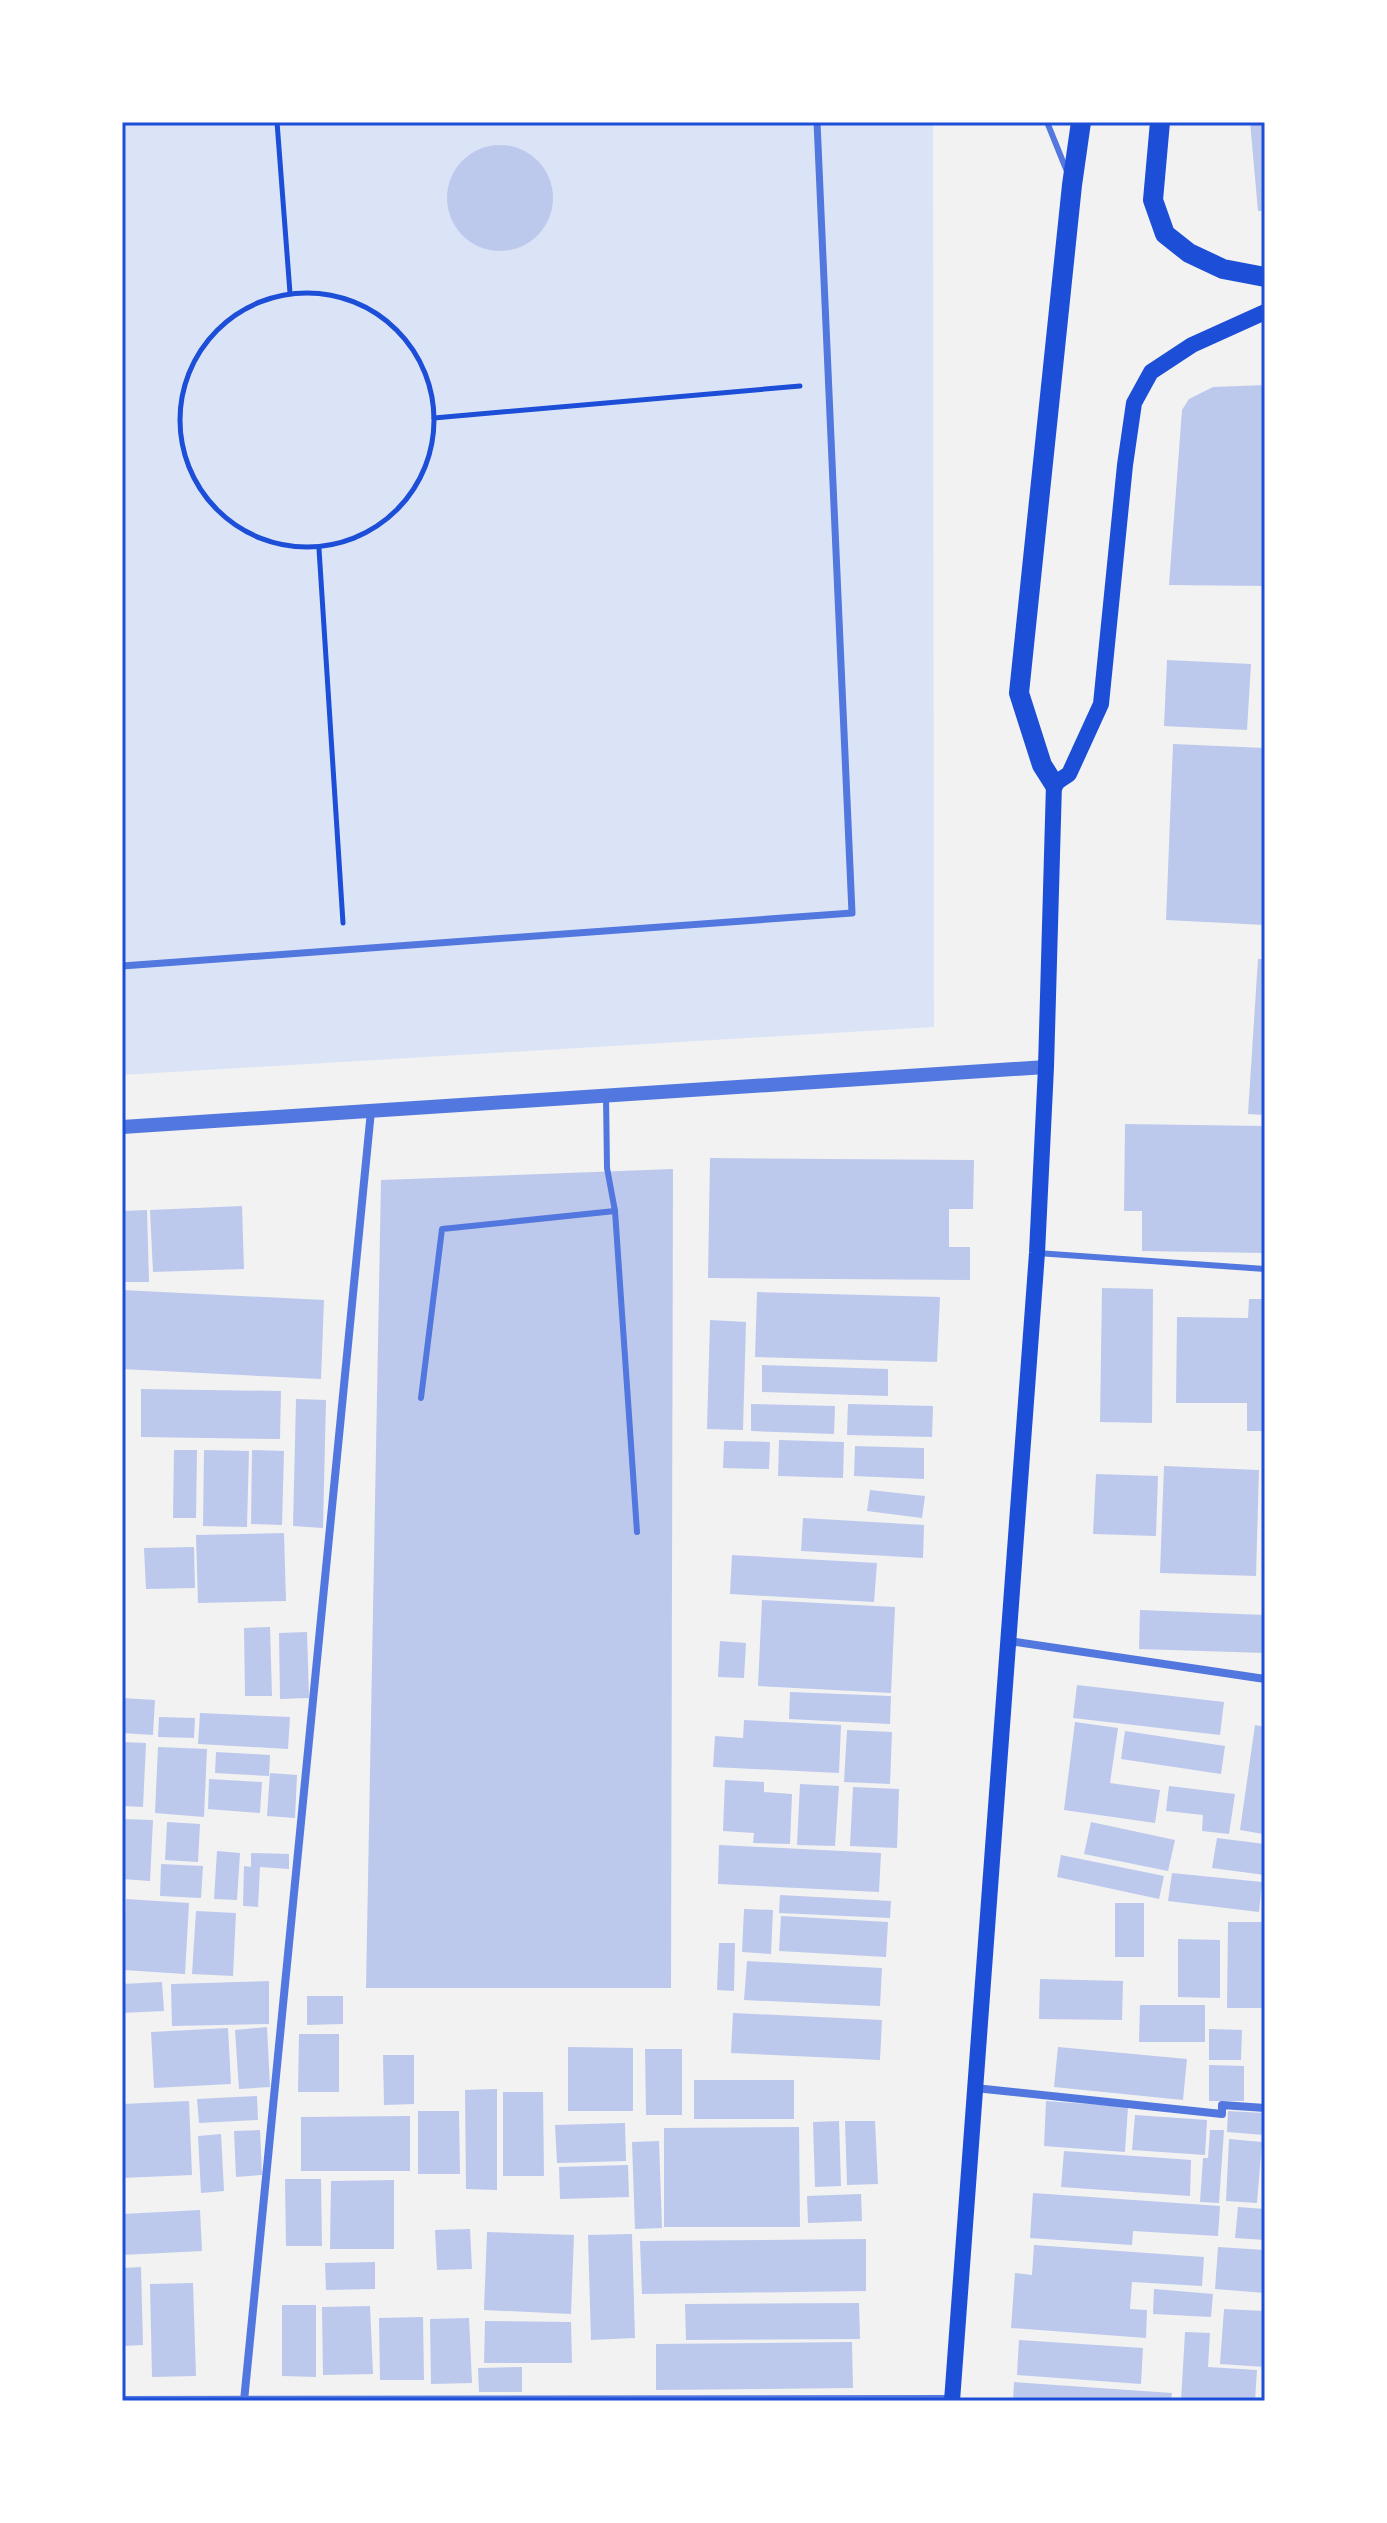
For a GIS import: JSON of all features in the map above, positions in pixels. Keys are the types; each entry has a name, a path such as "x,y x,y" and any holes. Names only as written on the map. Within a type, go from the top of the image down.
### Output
{"main road":[{"path":"952,2400 1037,1253 1046,1067 1054,784 1042,765 1019,693 1081,122"},
{"path":"1160,122 1153,200 1165,234 1189,253 1223,269 1265,277"},
{"path":"1054,784 1069,774 1101,704 1134,403 1151,372 1192,345 1265,312"}],"street":[{"path":"122,966 852,913 817,122"},
{"path":"122,1127 1046,1067"},
{"path":"244,2400 371,1111"},
{"path":"1006,1641 1265,1679"},
{"path":"974,2088 1222,2114 1222,2105 1265,2108"},
{"path":"122,2400 952,2400"}],"lane":[{"path":"1047,122 1072,185"},
{"path":"606,1096 607,1168 615,1211 637,1532"},
{"path":"421,1398 442,1229 615,1211"},
{"path":"1037,1253 1265,1269"}],"path":[{"path":"277,122 290,293"},
{"path":"290,293 320,293 350,300 378,314 401,334 419,359 430,387 434,418 431,450 420,480 402,506 378,527 349,541 319,549 289,547 259,539 232,524 210,504 193,479 183,450 179,419 183,389 194,360 211,335 234,315 260,301 290,293"},
{"path":"434,418 830,383"},
{"path":"319,549 344,951"}],"shaded area":[{"path":"122,122 933,122 934,1027 122,1075"}],"building":[{"path":"1250,122 1265,122 1265,211 1258,211"},
{"path":"500,145 520,149 537,161 549,178 553,198 549,218 537,235 520,247 500,251 480,247 463,235 451,218 447,198 451,178 463,161 480,149"},
{"path":"1265,385 1265,586 1169,585 1182,410 1189,399 1213,387"},
{"path":"1167,660 1251,664 1247,730 1164,726"},
{"path":"1173,744 1265,748 1265,925 1166,920"},
{"path":"1258,959 1265,959 1265,1115 1248,1114"},
{"path":"1125,1124 1265,1126 1265,1253 1142,1251 1142,1211 1124,1211"},
{"path":"710,1158 974,1160 973,1209 949,1209 949,1247 970,1247 970,1280 708,1278"},
{"path":"673,1169 671,1988 366,1988 381,1180"},
{"path":"242,1206 244,1269 153,1272 150,1210"},
{"path":"147,1210 149,1282 122,1282 122,1211"},
{"path":"1102,1288 1153,1289 1152,1423 1100,1422"},
{"path":"122,1290 324,1300 321,1379 122,1369"},
{"path":"757,1292 940,1297 937,1362 755,1357"},
{"path":"1249,1299 1265,1299 1265,1431 1247,1431 1247,1403 1176,1403 1177,1317 1248,1318"},
{"path":"710,1320 746,1322 743,1430 707,1429"},
{"path":"762,1365 888,1369 888,1396 762,1392"},
{"path":"141,1389 281,1391 280,1439 141,1437"},
{"path":"296,1399 326,1400 323,1528 293,1526"},
{"path":"751,1404 835,1406 834,1434 751,1431"},
{"path":"848,1404 933,1406 932,1437 847,1435"},
{"path":"779,1440 844,1442 843,1478 778,1476"},
{"path":"724,1441 770,1442 769,1469 723,1468"},
{"path":"855,1446 924,1448 924,1479 854,1476"},
{"path":"174,1450 197,1450 196,1518 173,1518"},
{"path":"204,1450 249,1451 247,1527 203,1526"},
{"path":"252,1450 284,1451 282,1525 251,1524"},
{"path":"1164,1466 1259,1470 1256,1576 1160,1573"},
{"path":"1096,1474 1158,1476 1156,1536 1093,1534"},
{"path":"870,1490 925,1496 922,1518 867,1511"},
{"path":"803,1518 924,1525 923,1558 801,1551"},
{"path":"284,1533 286,1601 198,1603 196,1535"},
{"path":"194,1547 195,1588 146,1589 144,1548"},
{"path":"732,1555 877,1563 874,1602 730,1594"},
{"path":"762,1600 895,1607 891,1693 758,1686"},
{"path":"1140,1610 1265,1615 1265,1653 1139,1649"},
{"path":"270,1627 272,1696 245,1696 244,1628"},
{"path":"307,1632 309,1698 280,1699 279,1633"},
{"path":"720,1641 746,1643 744,1678 718,1677"},
{"path":"1077,1685 1224,1702 1220,1735 1073,1718"},
{"path":"790,1692 891,1696 890,1724 789,1719"},
{"path":"122,1698 155,1700 153,1735 122,1733"},
{"path":"200,1713 290,1717 288,1749 198,1744"},
{"path":"159,1717 195,1718 194,1738 158,1737"},
{"path":"744,1720 841,1725 839,1773 713,1767 715,1736 743,1738"},
{"path":"1075,1722 1118,1728 1110,1783 1160,1790 1155,1823 1064,1810"},
{"path":"1255,1725 1265,1727 1263,1834 1240,1830"},
{"path":"847,1730 892,1732 890,1784 844,1782"},
{"path":"1125,1731 1225,1746 1221,1774 1121,1759"},
{"path":"122,1742 146,1743 143,1807 122,1806"},
{"path":"158,1747 207,1749 204,1817 155,1813"},
{"path":"216,1752 270,1755 269,1776 215,1773"},
{"path":"270,1773 297,1775 295,1818 267,1816"},
{"path":"209,1779 262,1782 260,1813 208,1809"},
{"path":"725,1780 764,1782 764,1792 792,1794 790,1844 753,1843 754,1833 723,1831"},
{"path":"800,1784 839,1786 835,1846 797,1845"},
{"path":"1169,1786 1235,1794 1229,1834 1202,1831 1203,1815 1166,1811"},
{"path":"853,1787 899,1789 897,1848 850,1846"},
{"path":"122,1819 153,1820 150,1881 122,1879"},
{"path":"167,1822 200,1824 198,1862 165,1860"},
{"path":"1091,1822 1175,1840 1168,1871 1084,1854"},
{"path":"1217,1838 1265,1844 1265,1875 1212,1868"},
{"path":"719,1845 881,1853 879,1892 718,1884"},
{"path":"217,1851 240,1853 237,1900 214,1899"},
{"path":"251,1853 289,1854 289,1869 260,1867 258,1907 243,1906 244,1866 251,1867"},
{"path":"1061,1855 1164,1876 1159,1899 1057,1877"},
{"path":"161,1864 203,1866 201,1898 160,1896"},
{"path":"1172,1873 1262,1882 1259,1912 1168,1901"},
{"path":"780,1895 891,1901 890,1918 779,1913"},
{"path":"126,1899 189,1903 185,1974 123,1970"},
{"path":"1115,1903 1144,1903 1144,1957 1115,1957"},
{"path":"744,1909 773,1910 771,1954 742,1952"},
{"path":"196,1911 236,1913 233,1976 192,1974"},
{"path":"781,1916 888,1922 886,1957 779,1951"},
{"path":"1228,1922 1265,1922 1265,2008 1227,2008"},
{"path":"1178,1939 1220,1940 1220,1998 1178,1997"},
{"path":"719,1943 735,1943 734,1991 717,1990"},
{"path":"747,1961 882,1968 880,2006 744,2000"},
{"path":"1040,1979 1123,1981 1122,2020 1039,2019"},
{"path":"269,1981 269,2024 172,2026 171,1984"},
{"path":"162,1982 164,2011 122,2013 122,1984"},
{"path":"307,1996 343,1996 343,2024 307,2025"},
{"path":"1140,2005 1205,2005 1205,2042 1139,2042"},
{"path":"733,2013 882,2020 880,2060 731,2053"},
{"path":"267,2027 270,2087 239,2089 235,2030"},
{"path":"228,2028 231,2084 154,2088 151,2032"},
{"path":"1209,2029 1242,2030 1241,2060 1209,2060"},
{"path":"299,2034 339,2034 339,2092 298,2092"},
{"path":"568,2047 633,2048 633,2111 568,2111"},
{"path":"1058,2047 1187,2059 1183,2100 1054,2087"},
{"path":"645,2049 682,2049 682,2115 646,2115"},
{"path":"383,2055 414,2055 414,2104 384,2105"},
{"path":"1209,2065 1244,2066 1244,2101 1209,2101"},
{"path":"694,2080 794,2080 794,2119 694,2119"},
{"path":"497,2089 497,2190 466,2189 465,2090"},
{"path":"503,2092 543,2092 544,2176 503,2176"},
{"path":"257,2096 258,2120 199,2123 197,2099"},
{"path":"189,2101 192,2175 122,2178 122,2104"},
{"path":"1046,2101 1128,2107 1125,2152 1044,2146"},
{"path":"418,2111 459,2111 460,2174 418,2174"},
{"path":"1228,2111 1265,2113 1265,2135 1227,2132"},
{"path":"1135,2115 1207,2120 1205,2155 1132,2150"},
{"path":"410,2116 410,2171 301,2171 301,2117"},
{"path":"839,2121 841,2186 815,2187 813,2122"},
{"path":"845,2121 875,2121 878,2184 847,2185"},
{"path":"625,2123 626,2161 557,2163 555,2125"},
{"path":"799,2127 800,2227 664,2227 664,2128"},
{"path":"260,2130 262,2175 236,2177 234,2131"},
{"path":"1210,2130 1224,2130 1219,2203 1200,2202 1203,2158 1208,2158"},
{"path":"221,2134 224,2191 201,2193 198,2136"},
{"path":"1229,2139 1262,2142 1257,2203 1226,2201"},
{"path":"659,2141 662,2228 635,2229 632,2142"},
{"path":"1064,2151 1191,2160 1190,2196 1061,2187"},
{"path":"628,2165 629,2197 560,2199 559,2167"},
{"path":"285,2179 321,2179 322,2246 286,2246"},
{"path":"394,2180 394,2249 330,2249 331,2181"},
{"path":"1033,2193 1220,2206 1218,2236 1133,2231 1132,2245 1030,2238"},
{"path":"861,2194 862,2221 808,2223 807,2196"},
{"path":"1238,2207 1265,2209 1265,2240 1235,2238"},
{"path":"200,2210 202,2251 122,2255 122,2214"},
{"path":"470,2229 472,2269 437,2270 435,2230"},
{"path":"487,2232 574,2235 571,2314 484,2310"},
{"path":"632,2234 635,2338 591,2340 588,2235"},
{"path":"866,2239 866,2291 642,2294 640,2241"},
{"path":"1034,2245 1204,2257 1202,2286 1132,2282 1130,2309 1147,2310 1146,2338 1011,2328 1015,2273 1032,2275"},
{"path":"1218,2247 1265,2250 1265,2293 1215,2289"},
{"path":"375,2262 375,2289 326,2290 325,2263"},
{"path":"141,2267 143,2345 122,2346 122,2268"},
{"path":"193,2283 196,2376 152,2377 150,2284"},
{"path":"1154,2289 1213,2294 1211,2317 1153,2314"},
{"path":"859,2303 860,2339 686,2340 685,2304"},
{"path":"282,2305 316,2305 316,2377 282,2376"},
{"path":"370,2306 373,2374 323,2375 322,2307"},
{"path":"1224,2309 1265,2311 1265,2367 1220,2364"},
{"path":"423,2317 424,2380 380,2380 379,2318"},
{"path":"469,2318 472,2383 431,2384 430,2319"},
{"path":"485,2321 571,2322 572,2363 484,2363"},
{"path":"1185,2332 1210,2333 1208,2367 1257,2370 1255,2401 1181,2401"},
{"path":"1019,2340 1143,2348 1141,2384 1017,2375"},
{"path":"852,2342 853,2388 656,2390 656,2344"},
{"path":"522,2367 522,2392 479,2392 478,2368"},
{"path":"1014,2382 1172,2393 1171,2401 1013,2401"}]}
